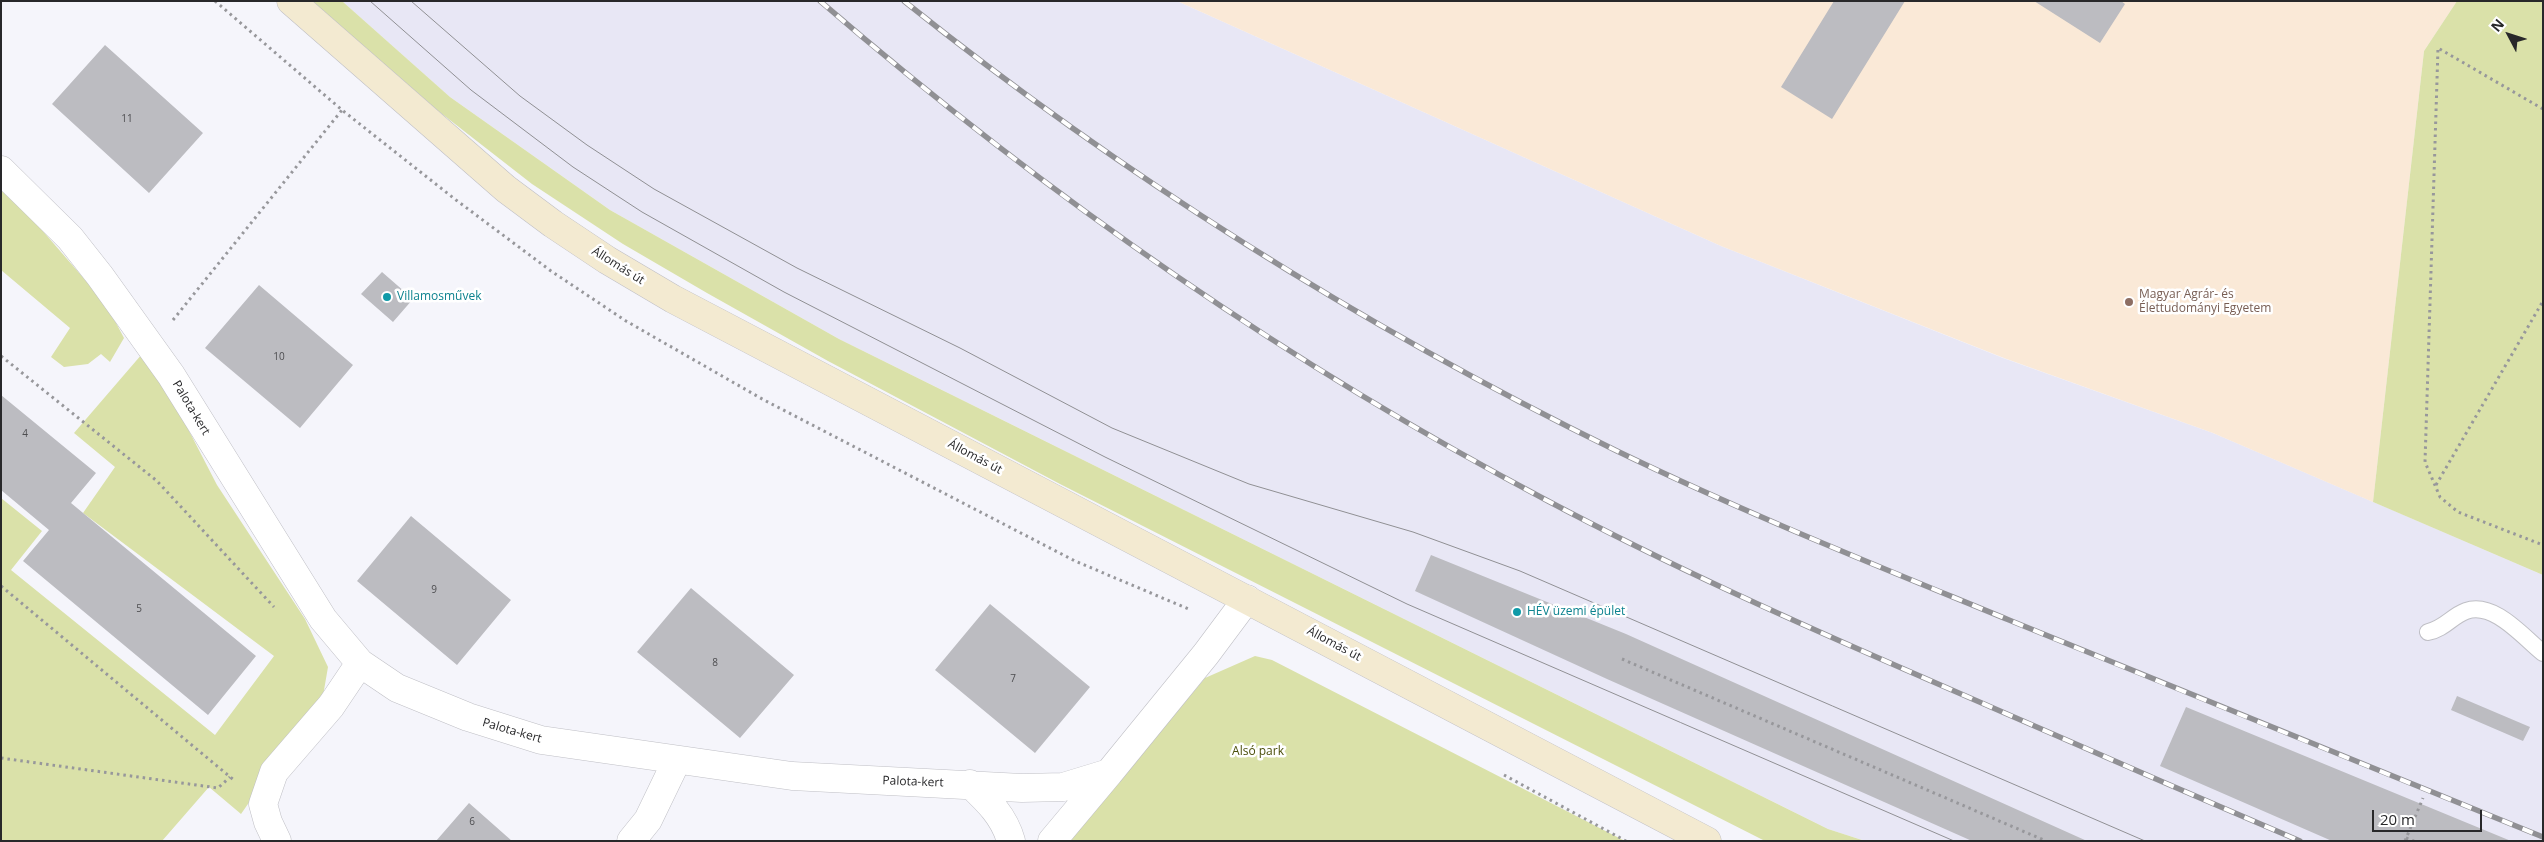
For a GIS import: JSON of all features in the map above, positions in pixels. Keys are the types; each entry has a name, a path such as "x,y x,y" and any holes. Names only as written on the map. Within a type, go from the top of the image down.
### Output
{"main road":[{"name":"Állomás út","path":"291,1 506,189 553,224 607,260 673,299 1247,598 1707,841"}],"street":[{"name":"Palota-kert","path":"1,170 70,238 171,375 323,619 360,663 397,688 468,717 541,740 792,776 1022,788 1063,787 1109,773"},
{"path":"1052,841 1206,654 1247,598"},
{"path":"278,841 268,822 263,804 274,772 331,706 360,663"},
{"path":"631,841 648,820 677,760"},
{"path":"970,784 993,806 1008,829 1011,841"}],"lane":[{"path":"2428,632 2440,628 2467,611 2482,610 2498,616 2543,653"}],"path":[{"path":"2543,108 2438,48 2425,462 2440,497 2458,512 2543,545"},
{"path":"151,348 342,110"},
{"path":"2436,485 2543,301"},
{"path":"1,356 157,481 279,612"},
{"path":"1,586 263,804"},
{"path":"1622,659 2046,841"},
{"path":"1,758 218,788 230,777"},
{"path":"2414,841 2406,839 2423,798"}],"shaded area":[{"path":"342,1 1177,1 1721,246 2003,358 2213,433 2543,575 2543,841 1865,841 1828,829 839,339 610,210 450,97"},
{"name":"Magyar Agrár- és Élettudományi Egyetem","path":"1177,1 2457,1 2424,51 2373,502 2213,433 2004,358 1721,246"}],"green space":[{"path":"312,1 342,1 450,97 610,210 839,339 1828,829 1865,841 1765,841 1060,484 828,361 623,244 532,184 437,110"},
{"path":"2457,1 2543,1 2543,575 2373,502 2424,51"},
{"path":"1,190 35,222 106,304 124,338 110,362 101,354 88,364 64,367 51,357 70,328 1,270"},
{"path":"142,354 187,427 217,485 305,619 328,667 323,696 241,814 209,787 162,841 1,841 1,498 42,531 11,570 215,735 274,656 83,513 115,467 74,433"},
{"name":"Alsó park","path":"1255,656 1272,660 1625,841 1068,841 1205,678"}],"building":[{"path":"1834,1 1905,1 1832,119 1781,87"},
{"path":"2034,1 2121,1 2125,4 2100,43"},
{"path":"105,45 203,133 149,193 52,104"},
{"name":"Villamosművek","path":"382,272 413,299 393,322 361,294"},
{"path":"259,285 353,365 300,428 205,348"},
{"path":"1,395 96,473 71,503 256,656 208,715 23,561 49,530 1,490"},
{"path":"411,516 511,600 457,665 357,581"},
{"path":"1431,555 1626,634 2087,841 1972,841 1607,679 1415,591"},
{"path":"691,588 794,675 740,738 637,652"},
{"path":"990,604 1090,687 1035,753 935,670"},
{"path":"2457,696 2530,727 2523,741 2451,710"},
{"path":"2186,707 2511,841 2332,841 2160,766"},
{"path":"469,803 512,841 436,841"}],"tram line":[{"path":"370,1 471,90 573,167 642,212 784,292 1105,457 1407,604 1954,841"},
{"path":"411,1 520,96 587,145 654,189 797,268 960,348 1112,428 1249,484 1413,532 1520,571 2145,841"}],"railway":[{"path":"820,1 992,141 1080,208 1170,272 1356,392 1451,448 1548,501 1642,549 1784,616 2300,841"},
{"path":"904,1 987,66 1073,128 1248,246 1338,301 1430,353 1617,451 1714,496 1812,538 2543,837"}],"place":[{"name":"Villamosművek","path":"387,297"},
{"name":"Magyar Agrár- és Élettudományi Egyetem","path":"2129,302"},
{"name":"HÉV üzemi épület","path":"1517,612"}]}
